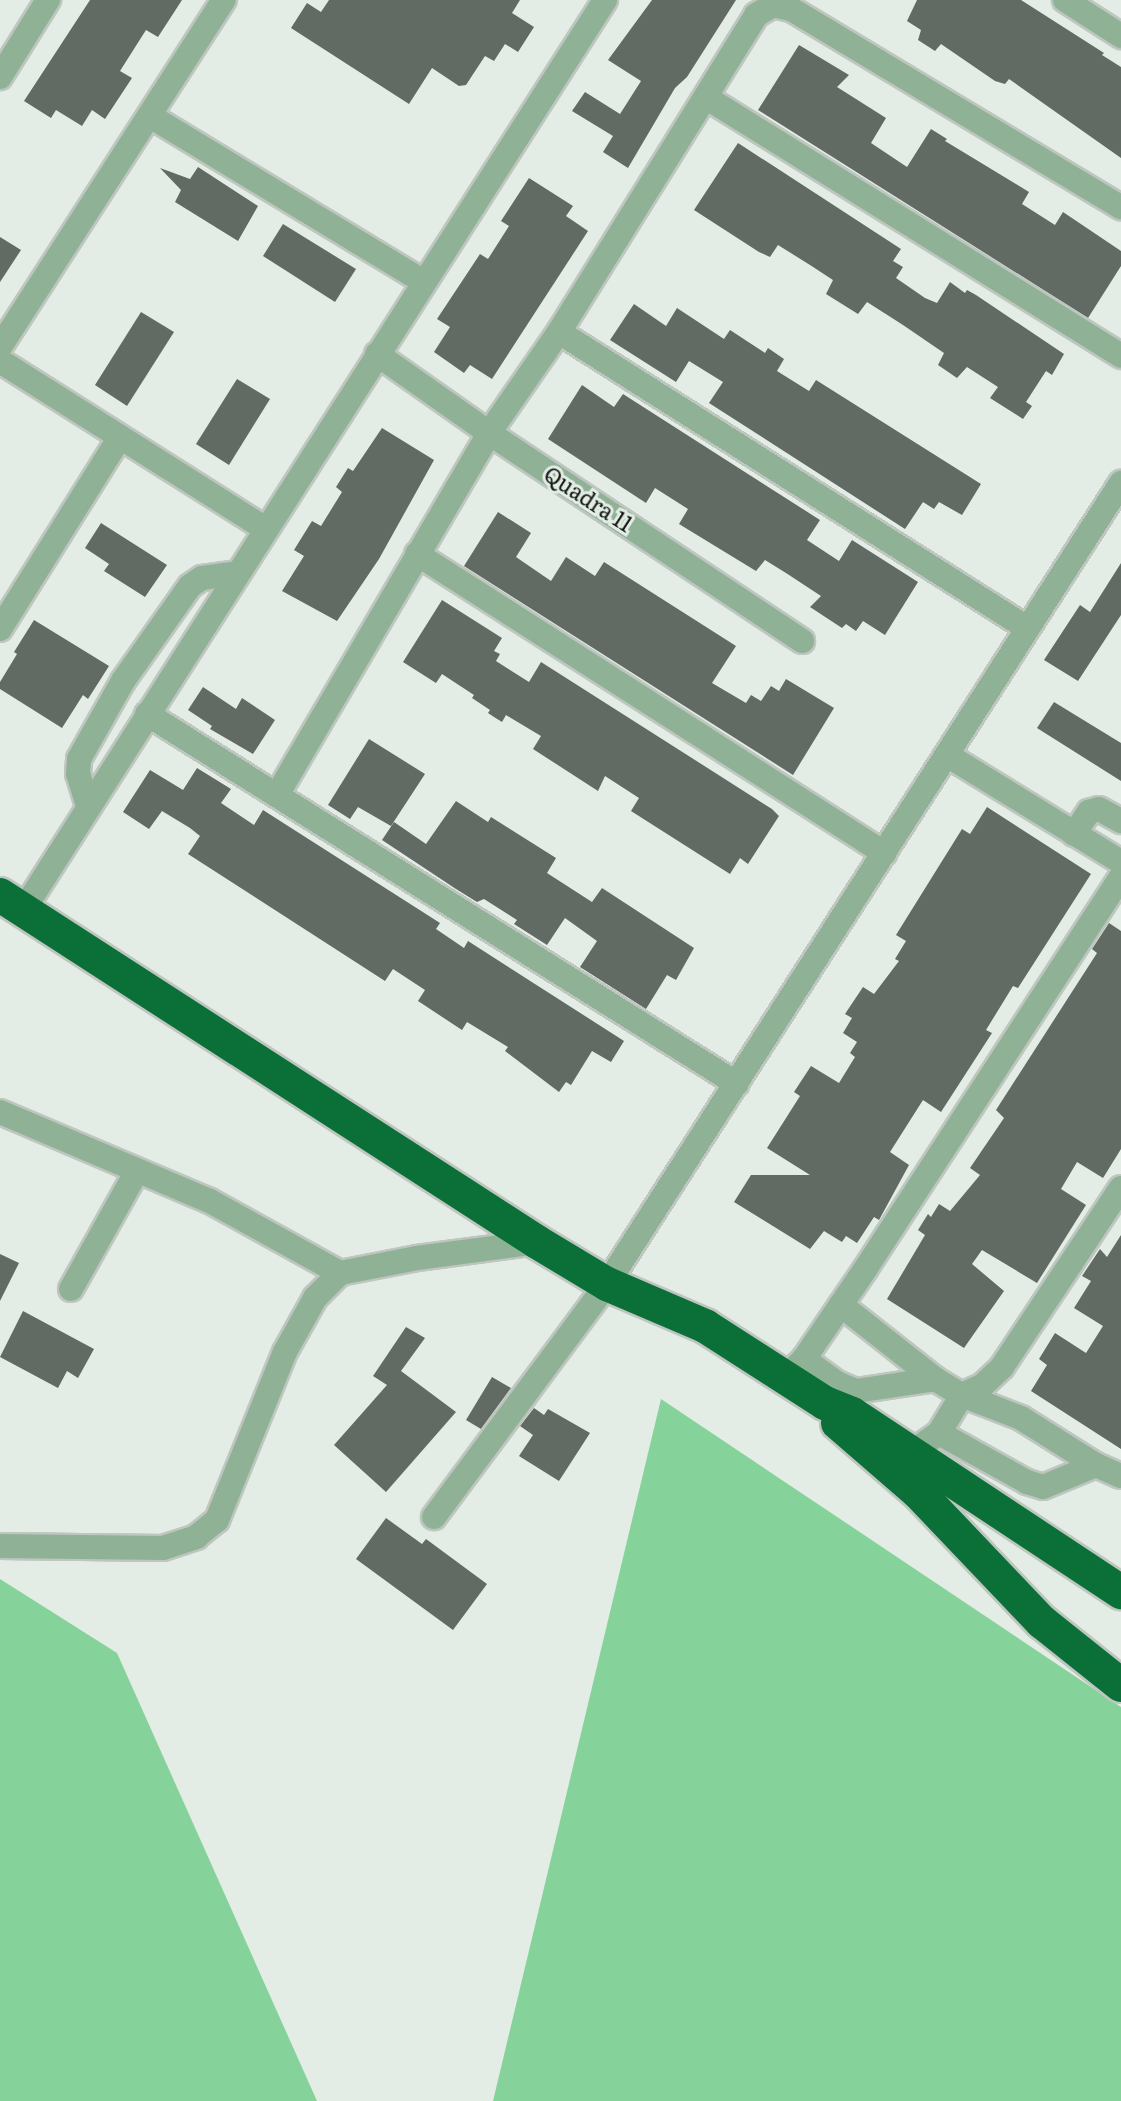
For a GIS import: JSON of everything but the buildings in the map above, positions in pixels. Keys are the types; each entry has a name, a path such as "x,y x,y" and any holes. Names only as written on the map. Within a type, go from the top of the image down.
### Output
{"highway":[{"path":"12,902 537,1242 607,1284 795,1367 838,1422 918,1492 1042,1622 1121,1685"},
{"path":"825,1403 926,1443 1121,1592"}],"street":[{"path":"0,77 48,0"},
{"path":"0,347 224,0"},
{"path":"12,902 88,806 605,0"},
{"path":"1065,0 1121,36"},
{"path":"277,795 489,433 559,332 756,15 773,5 791,9 1121,207"},
{"path":"707,98 1121,356"},
{"path":"150,116 422,281"},
{"path":"559,332 1027,628"},
{"name":"Quadra 11","path":"377,354 489,433 802,641"},
{"path":"0,361 266,529"},
{"path":"0,629 120,437"},
{"path":"434,1517 607,1284 1027,628 1118,495"},
{"path":"417,554 884,853"},
{"path":"88,806 78,774 79,759 123,681 190,586 202,578 236,573"},
{"path":"147,714 737,1084"},
{"path":"947,755 1121,862"},
{"path":"1074,834 1089,812 1099,809 1121,821"},
{"path":"935,1379 856,1391 795,1367 841,1305 1121,877"},
{"path":"0,1112 244,1218 340,1273"},
{"path":"71,1289 137,1171"},
{"path":"1096,1465 1043,1487 926,1443 962,1395 983,1385 1002,1367 1121,1188"},
{"path":"0,1546 163,1548 196,1537 217,1520 285,1352 315,1298 340,1273 417,1258 537,1242"},
{"path":"841,1305 935,1379 962,1395 1021,1418 1096,1465 1121,1476"}],"green space":[{"path":"661,1399 1121,1707 1121,2101 493,2101"},
{"path":"0,1579 117,1653 317,2101 0,2101"}]}
